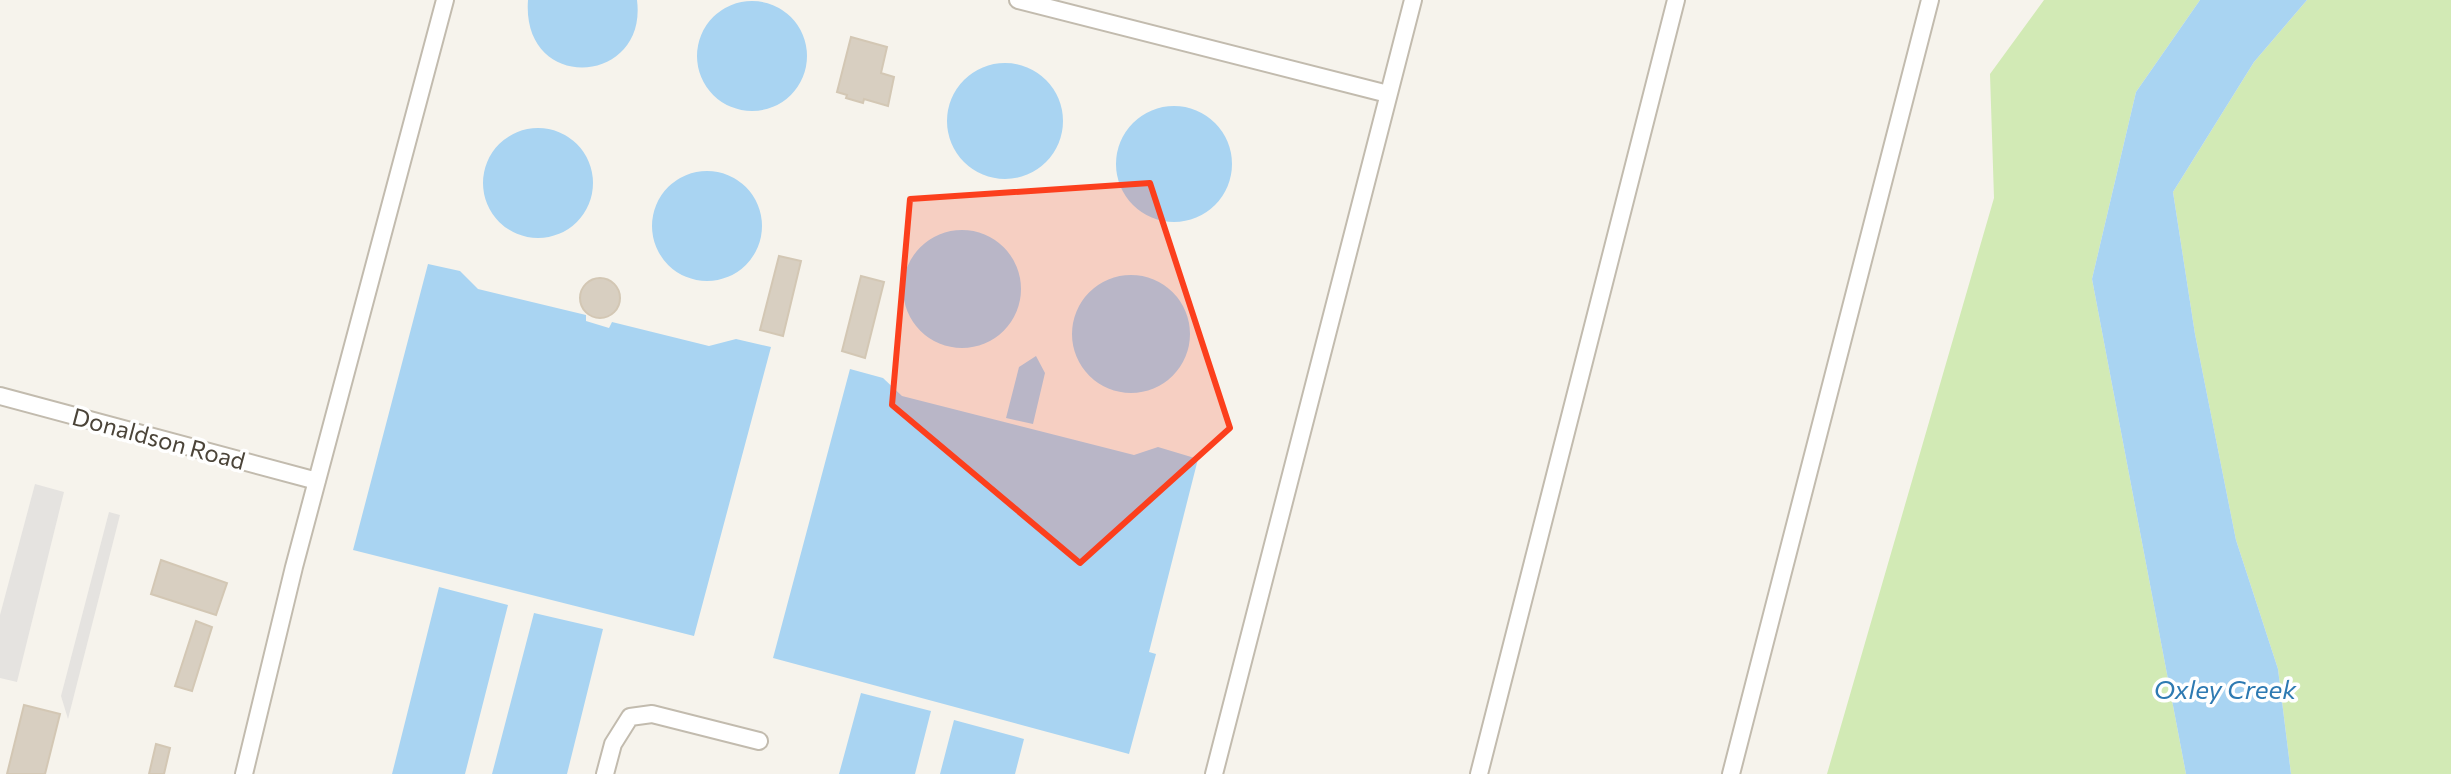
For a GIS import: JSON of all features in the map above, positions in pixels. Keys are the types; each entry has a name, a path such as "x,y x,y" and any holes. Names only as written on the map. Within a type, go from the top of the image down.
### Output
{"lane":[{"path":"244,774 294,567 445,0"},
{"path":"1018,0 1388,94"},
{"path":"1214,774 1413,0"},
{"path":"1479,774 1676,0"},
{"path":"1731,774 1930,0"},
{"name":"Donaldson Road","path":"0,396 317,481"},
{"path":"605,774 613,744 630,717 652,714 759,741"}],"highlighted area":[{"path":"1150,183 1230,428 1080,563 892,405 910,199"}],"green space":[{"path":"2044,0 2200,0 2136,92 2092,279 2186,774 1827,774 1994,198 1990,74"},
{"path":"2307,0 2451,0 2451,774 2291,774 2278,669 2236,540 2195,334 2173,192 2254,62"}],"shaded area":[{"path":"35,484 64,492 17,682 0,678 0,615"},
{"path":"109,512 120,515 68,719 61,696"}],"water":[{"path":"528,0 637,0 635,29 624,50 606,63 584,68 562,64 544,52 531,31"},
{"name":"Oxley Creek","path":"2200,0 2307,0 2254,62 2173,192 2195,334 2236,540 2278,669 2291,774 2186,774 2092,279 2136,92"},
{"path":"752,1 773,5 791,17 803,35 807,56 803,77 791,95 773,107 752,111 731,107 713,95 701,77 697,56 701,35 713,17 731,5"},
{"path":"1005,63 1027,67 1046,80 1059,99 1063,121 1059,143 1046,162 1027,175 1005,179 983,175 964,162 951,143 947,121 951,99 964,80 983,67"},
{"path":"1174,106 1196,110 1215,123 1228,142 1232,164 1228,186 1215,205 1196,218 1174,222 1152,218 1133,205 1120,186 1116,164 1120,142 1133,123 1152,110"},
{"path":"538,128 559,132 577,144 589,162 593,183 589,204 577,222 559,234 538,238 517,234 499,222 487,204 483,183 487,162 499,144 517,132"},
{"path":"707,171 728,175 746,187 758,205 762,226 758,247 746,265 728,277 707,281 686,277 668,265 656,247 652,226 656,205 668,187 686,175"},
{"path":"962,230 995,240 1011,256 1021,289 1011,322 995,338 962,348 929,338 913,322 903,289 913,256 929,240"},
{"path":"428,264 460,271 478,289 586,315 586,321 609,328 612,322 709,346 736,339 771,347 694,636 353,550"},
{"path":"1131,275 1153,280 1173,292 1185,312 1190,334 1185,356 1173,376 1153,388 1131,393 1109,388 1089,376 1077,356 1072,334 1077,312 1089,292 1109,280"},
{"path":"1036,356 1045,373 1033,424 1006,418 1019,367"},
{"path":"850,369 883,378 902,396 1134,455 1158,447 1198,459 1149,652 1156,654 1129,754 773,658"},
{"path":"439,587 508,605 465,774 392,774"},
{"path":"534,613 603,629 567,774 492,774"},
{"path":"861,693 931,711 915,774 839,774"},
{"path":"954,720 1024,739 1015,774 940,774"}],"building":[{"path":"851,37 887,47 881,73 894,77 888,106 864,99 863,103 837,92"},
{"path":"779,256 801,261 783,336 760,330"},
{"path":"861,276 884,282 865,358 842,351"},
{"path":"600,278 614,284 620,298 614,312 600,318 586,312 580,298 586,284"},
{"path":"161,560 227,583 216,615 151,594"},
{"path":"196,621 212,627 192,691 175,686"},
{"path":"24,705 60,714 45,774 7,774"},
{"path":"156,744 170,748 164,774 149,774"}]}
